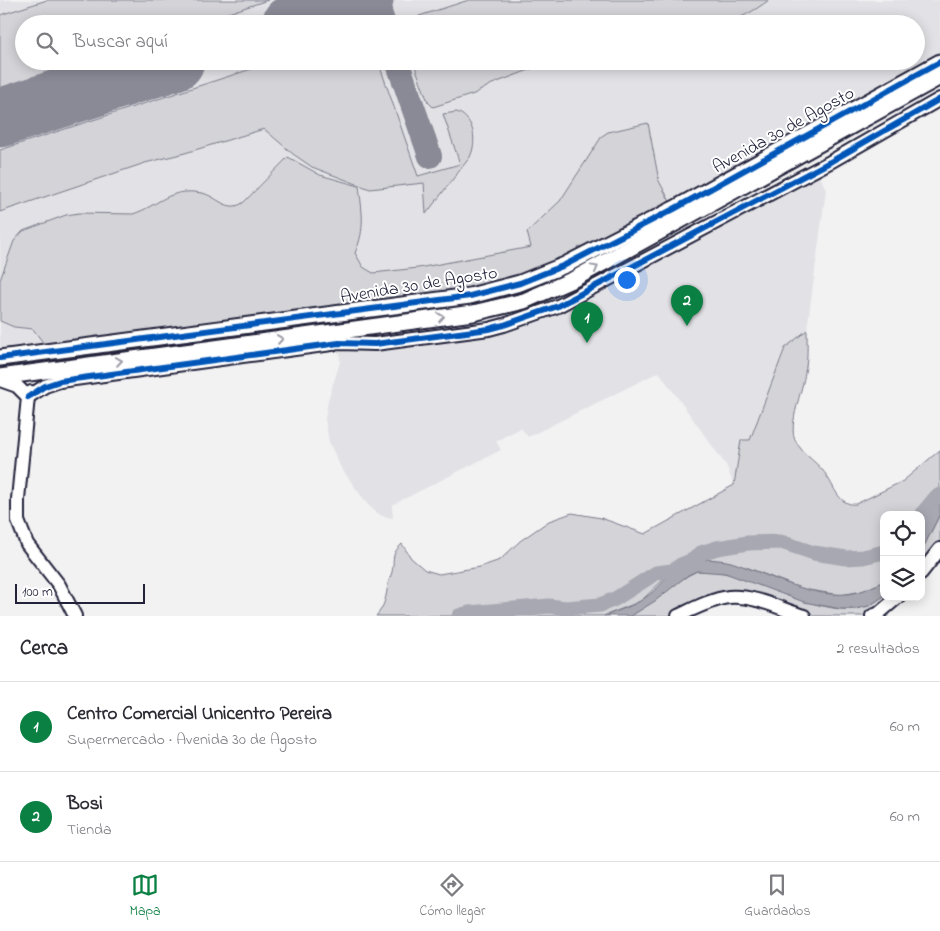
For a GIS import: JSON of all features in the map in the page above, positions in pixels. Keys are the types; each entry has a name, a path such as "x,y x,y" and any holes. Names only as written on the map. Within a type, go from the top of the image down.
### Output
{"main road":[{"name":"Avenida 30 de Agosto","path":"0,358 470,296 520,283 565,265 674,209 940,62"},
{"name":"Avenida 30 de Agosto","path":"0,378 337,337 473,313 524,301 574,279 940,77"}],"street":[{"path":"28,397 45,386 60,381 337,337 375,344 495,328 558,306 848,152 940,98"},
{"path":"836,134 848,152"},
{"path":"495,328 499,307"},
{"path":"54,370 41,378 28,397 18,499 18,521 26,544 59,585 75,616"},
{"path":"0,378 17,386 28,397"},
{"path":"925,568 940,548"},
{"path":"678,616 702,611 728,597 747,598 804,616"},
{"path":"872,616 878,614 893,601"},
{"path":"768,604 772,616"}],"shaded area":[{"path":"0,0 940,0 940,62 565,265 0,358"},
{"path":"47,0 268,0 222,15 15,15 15,70 53,70 0,88 0,15"},
{"path":"469,0 769,0 745,15 422,15"},
{"path":"248,70 381,70 418,176 460,164 443,114 457,112 463,115 471,125 474,138 470,157 426,214 424,183 370,189 312,167 293,154 264,129 145,163 0,212 0,150"},
{"path":"416,70 529,70 492,84 474,94 433,107 428,102"},
{"path":"648,123 659,181 674,209 520,283 50,352 33,329 14,327 0,321 0,280 14,241 23,231 66,215 79,213 133,214 181,192 202,193 228,205 238,205 244,202 288,157 320,175 359,186 362,228 355,253 363,267 373,273 418,268 531,247 527,232 560,201 602,136 608,132"},
{"path":"817,169 826,190 807,330 785,348 750,440 741,440 734,485 726,465 659,372 528,437 521,428 496,441 501,450 392,505 393,518 382,516 368,505 341,468 329,442 325,419 328,400 340,362 339,343 489,329 558,306"},
{"path":"807,330 806,367 793,425 793,433 798,446 821,468 842,500 850,504 856,504 903,481 940,450 940,494 925,513 925,511 880,511 880,583 862,591 841,595 802,589 746,567 672,571 641,601 604,616 376,616 385,601 394,554 402,544 411,558 425,570 439,574 480,567 500,560 520,541 549,521 572,513 601,518 645,534 734,485 741,440 750,440 785,348"},
{"path":"940,494 940,514 925,544 925,513 933,500"},
{"path":"940,514 940,549 925,568 925,544"},
{"path":"708,559 731,562 816,592 851,594 880,583 880,599 869,606 841,609 804,602 725,573 697,571 688,575 655,601 631,616 604,616 640,601 676,569 684,564"},
{"path":"697,571 714,571 748,580 799,599 837,609 860,608 870,605 880,599 880,601 893,601 872,616 804,616 747,598 678,616 631,616"}],"waterway":[{"path":"924,511 940,495"},
{"path":"459,616 469,613 549,606 566,608 600,605 615,599 656,573 672,571 693,560 701,553 717,548 748,543 781,542 814,553 846,558 863,557 880,553"}],"taxiway":[{"path":"376,0 381,15"},
{"path":"400,70 430,156"}],"runway":[{"path":"318,15 364,0"},
{"path":"0,118 147,70"}],"cycle path":[{"path":"0,358 470,296 520,283 565,265 674,209 940,62"},
{"path":"28,397 45,386 60,381 339,343 375,344 489,329 504,325 558,306 830,162 940,99"}],"place":[{"name":"Bosi","path":"687,326"},
{"name":"Centro Comercial Unicentro Pereira","path":"587,343"}]}
